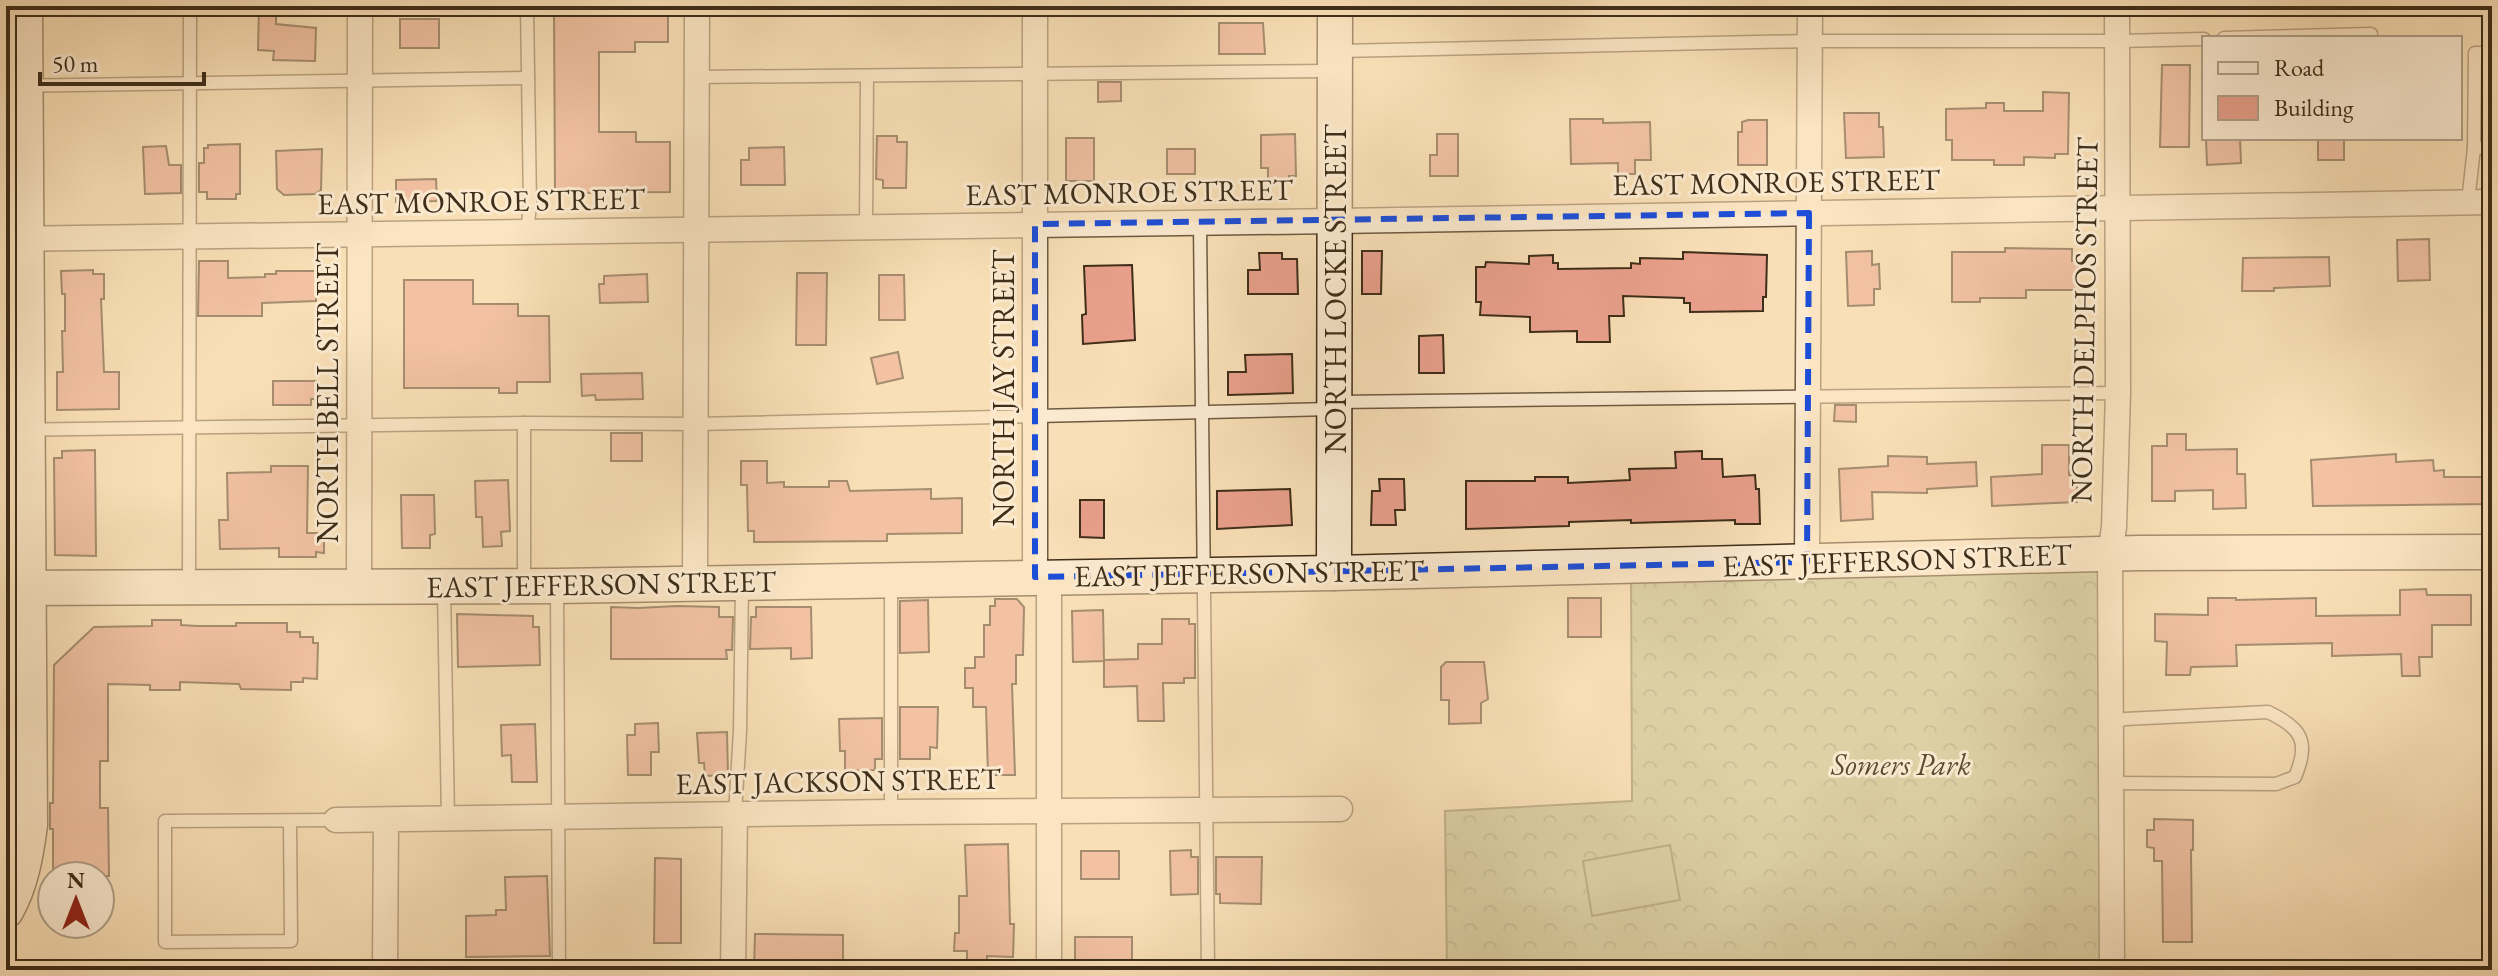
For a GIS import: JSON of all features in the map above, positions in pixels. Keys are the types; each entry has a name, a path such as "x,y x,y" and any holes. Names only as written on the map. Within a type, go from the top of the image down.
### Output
{"street":[{"path":"6,6 13,86 13,238 19,419 17,588 30,825 26,859 13,900 6,911"},
{"path":"13,86 25,6"},
{"name":"NORTH BELL STREET","path":"359,588 360,6"},
{"path":"695,582 697,6"},
{"name":"NORTH JAY STREET","path":"1035,6 1034,416 1049,811 1049,970"},
{"name":"NORTH LOCKE STREET","path":"1334,573 1335,6"},
{"path":"1807,562 1810,6"},
{"name":"NORTH DELPHOS STREET","path":"2112,970 2110,554 2114,527 2118,393 2117,6"},
{"name":"EAST MONROE STREET","path":"13,238 697,231 2480,202"},
{"path":"6,313 13,238"},
{"name":"EAST JEFFERSON STREET","path":"17,588 359,588 891,581 2110,554 2492,552"},
{"name":"EAST JACKSON STREET","path":"336,820 1340,809"},
{"path":"733,970 735,814"},
{"path":"385,970 386,820"}],"lane":[{"path":"189,588 190,6"},
{"path":"527,6 530,205 527,233"},
{"path":"2298,36 2371,34"},
{"path":"697,77 1034,74 1809,41 2202,39"},
{"path":"2480,202 2474,148 2475,53 2492,53"},
{"path":"866,227 867,76"},
{"path":"13,86 528,78"},
{"path":"2474,148 2492,147"},
{"path":"1200,223 1208,970"},
{"path":"19,419 189,427 697,424 1335,406 2118,393"},
{"path":"524,423 541,586 559,817 558,970 719,970"},
{"path":"891,581 891,812"},
{"path":"735,814 740,731 742,582"},
{"path":"444,587 448,819"},
{"path":"2111,723 2125,719 2268,712 2288,721 2303,740 2303,759 2295,777 2276,784 2111,783"},
{"path":"290,821 291,941 165,942 165,821 336,820"}],"highlighted area":[{"path":"1809,213 1807,562 1035,577 1035,224"}],"green space":[{"name":"Somers Park","path":"2110,554 2112,964 1883,970 1447,970 1445,811 1632,801 1631,567"},
{"path":"1670,845 1680,900 1592,916 1583,861"}],"building":[{"path":"259,6 276,6 276,24 316,28 315,61 273,60 274,51 258,50"},
{"path":"554,6 668,6 668,42 635,42 635,52 599,52 599,132 636,132 636,142 670,142 670,192 555,193"},
{"path":"400,19 439,19 439,48 400,48"},
{"path":"1219,23 1263,23 1265,54 1219,54"},
{"path":"2162,65 2190,65 2189,147 2160,147"},
{"path":"1098,82 1121,82 1121,101 1098,102"},
{"path":"2043,92 2069,93 2068,154 2055,154 2055,158 2024,157 2024,165 1994,165 1994,160 1952,160 1952,140 1946,140 1946,109 1986,108 1986,103 2004,103 2004,111 2043,111"},
{"path":"1844,113 1879,113 1884,157 1846,158"},
{"path":"1570,119 1603,119 1603,123 1650,122 1651,160 1635,160 1635,174 1618,174 1618,163 1571,164"},
{"path":"1767,120 1767,165 1738,165 1738,132 1742,132 1742,122"},
{"path":"1295,134 1296,176 1289,176 1289,181 1268,181 1268,168 1261,168 1261,135"},
{"path":"1437,134 1458,134 1458,176 1430,176 1430,155 1437,155"},
{"path":"877,136 897,136 897,142 907,142 906,188 883,188 883,180 876,179"},
{"path":"1066,138 1094,138 1094,181 1066,181"},
{"path":"2206,140 2240,140 2241,163 2207,165"},
{"path":"2318,140 2344,140 2344,160 2318,160"},
{"path":"240,144 240,194 236,194 236,199 207,199 207,192 199,192 199,163 204,163 204,148 208,145"},
{"path":"166,146 169,165 181,165 181,193 145,194 143,147"},
{"path":"784,147 785,185 741,185 741,160 749,160 749,148"},
{"path":"322,149 321,190 315,194 284,195 277,189 276,151"},
{"path":"1167,149 1195,149 1195,174 1167,174"},
{"path":"436,179 437,201 396,202 396,180"},
{"path":"2429,239 2430,280 2398,281 2397,240"},
{"path":"2005,248 2072,249 2072,261 2078,261 2078,290 2026,290 2026,298 1980,298 1980,302 1952,302 1952,252 2005,252"},
{"path":"1362,251 1382,251 1381,294 1362,294"},
{"path":"1872,251 1872,265 1879,264 1880,289 1874,289 1874,305 1848,306 1846,252"},
{"path":"1683,252 1767,255 1763,311 1690,312 1690,303 1684,303 1684,298 1623,296 1624,316 1609,316 1610,342 1577,342 1577,331 1530,332 1530,317 1480,315 1481,302 1476,302 1476,267 1485,267 1486,262 1529,264 1529,256 1553,255 1553,263 1558,263 1558,269 1631,268 1631,263 1640,264 1640,258 1683,259"},
{"path":"1259,253 1282,253 1282,259 1297,259 1298,294 1248,294 1248,270 1260,270"},
{"path":"2329,257 2330,286 2242,291 2243,258"},
{"path":"199,261 228,261 228,278 265,277 265,274 276,274 276,271 316,271 316,301 262,303 262,316 198,316"},
{"path":"1132,265 1135,340 1083,344 1082,315 1086,314 1084,266"},
{"path":"93,270 93,274 104,274 104,299 101,299 104,372 119,372 119,409 57,410 57,372 63,372 62,331 65,331 65,294 62,294 61,271"},
{"path":"797,273 827,273 826,345 796,345"},
{"path":"647,274 648,302 600,303 599,284 604,284 604,276"},
{"path":"879,275 904,275 905,320 879,320"},
{"path":"404,280 473,280 473,304 518,304 518,316 549,316 550,382 517,382 517,393 499,393 499,388 404,388"},
{"path":"1443,335 1444,373 1419,373 1419,336"},
{"path":"898,352 903,378 877,384 871,358"},
{"path":"1292,354 1293,393 1228,395 1228,372 1246,372 1245,355"},
{"path":"642,373 643,399 596,400 595,395 582,396 581,374"},
{"path":"273,381 316,381 316,399 311,399 311,405 273,405"},
{"path":"1835,405 1856,405 1856,422 1834,421"},
{"path":"611,433 642,433 642,461 611,461"},
{"path":"2167,434 2186,434 2186,450 2237,449 2237,474 2245,474 2246,508 2213,509 2213,490 2175,491 2175,501 2152,501 2152,446 2167,446"},
{"path":"2042,445 2069,445 2069,475 2077,475 2077,502 1992,506 1991,477 2042,474"},
{"path":"95,450 96,556 55,555 54,458 62,458 62,451"},
{"path":"1702,451 1702,459 1722,459 1723,477 1755,475 1756,489 1759,489 1760,524 1735,524 1735,520 1631,523 1631,520 1569,522 1569,526 1466,529 1466,481 1535,481 1535,477 1568,477 1568,483 1630,480 1629,469 1676,468 1675,452"},
{"path":"2396,454 2396,462 2433,460 2434,471 2444,470 2444,477 2492,477 2492,504 2313,506 2311,460"},
{"path":"1888,456 1927,457 1927,464 1976,462 1977,486 1927,489 1927,493 1872,492 1873,519 1841,521 1839,469 1888,466"},
{"path":"741,461 767,461 767,483 784,482 784,487 829,487 829,481 847,481 850,491 931,489 931,499 962,498 962,533 887,534 887,541 754,542 754,531 748,531 747,485 741,485"},
{"path":"271,466 308,466 307,533 324,533 324,553 316,552 316,557 279,557 279,548 220,549 219,520 228,520 227,473 271,472"},
{"path":"1379,479 1404,479 1405,510 1395,510 1396,525 1371,525 1372,491 1380,491"},
{"path":"508,480 510,531 501,532 502,546 483,547 482,517 476,517 475,481"},
{"path":"1290,489 1292,525 1217,529 1217,491"},
{"path":"401,495 434,495 435,534 430,535 430,548 402,548"},
{"path":"1080,500 1104,500 1104,538 1080,537"},
{"path":"2426,589 2427,595 2471,595 2471,625 2432,625 2432,657 2419,657 2420,676 2402,676 2401,654 2332,656 2332,643 2236,645 2237,666 2191,667 2190,675 2166,675 2167,642 2155,641 2155,614 2208,615 2208,598 2316,598 2316,616 2400,615 2400,590"},
{"path":"1568,598 1601,598 1601,637 1568,637"},
{"path":"995,599 1017,599 1024,607 1023,655 1016,655 1016,684 1012,684 1015,775 988,775 986,707 973,707 973,688 965,688 965,668 975,668 975,657 984,657 984,625 990,625 990,606 995,606"},
{"path":"928,600 929,652 900,653 900,601"},
{"path":"611,607 719,607 719,617 733,617 732,650 726,650 727,659 611,659"},
{"path":"756,607 811,607 812,658 791,659 791,648 750,649 751,617 756,617"},
{"path":"1103,610 1104,661 1073,662 1072,611"},
{"path":"457,614 533,616 533,627 539,627 540,665 458,667"},
{"path":"1162,619 1189,619 1189,624 1195,624 1195,678 1184,678 1184,683 1163,683 1164,721 1138,721 1137,686 1104,687 1104,660 1138,659 1138,644 1162,644"},
{"path":"152,620 181,620 181,625 197,626 287,623 287,632 300,632 300,637 313,637 313,643 318,643 317,679 303,678 303,682 291,682 291,690 241,689 239,684 180,682 180,690 150,690 150,685 108,684 108,761 100,761 100,808 108,808 109,860 53,860 50,803 53,803 54,665 94,627 152,626"},
{"path":"1446,662 1484,662 1488,699 1481,703 1481,723 1449,724 1449,700 1441,700 1441,667"},
{"path":"900,707 938,707 937,748 930,747 930,759 900,759"},
{"path":"882,718 882,759 875,759 875,770 845,771 845,751 840,751 839,719"},
{"path":"658,723 659,752 651,752 651,775 628,775 627,735 635,735 635,724"},
{"path":"535,724 537,782 512,782 511,755 502,756 501,725"},
{"path":"727,732 728,775 705,776 704,763 699,763 697,733"},
{"path":"2154,819 2193,820 2192,942 2163,942 2162,861 2154,861 2154,848 2147,847 2147,830 2154,830"},
{"path":"1008,844 1010,924 1014,924 1013,957 987,956 987,963 967,963 967,951 954,951 955,933 959,933 959,896 967,896 965,845"},
{"path":"1191,850 1191,857 1198,857 1198,894 1171,895 1170,851"},
{"path":"1081,851 1119,851 1119,879 1081,879"},
{"path":"1216,857 1262,857 1261,904 1220,903 1220,894 1216,894"},
{"path":"655,858 681,859 681,943 654,943"},
{"path":"547,876 550,956 466,957 466,916 496,915 496,910 506,910 505,877"},
{"path":"755,934 843,935 843,968 754,968"},
{"path":"1075,937 1132,937 1132,967 1075,967"}]}
